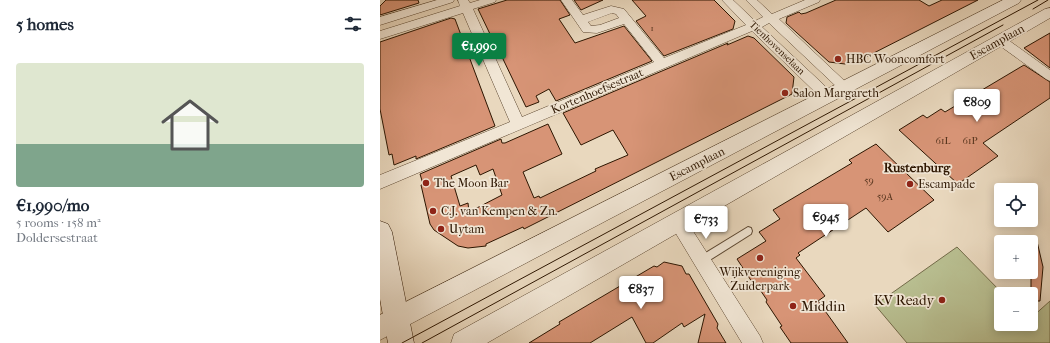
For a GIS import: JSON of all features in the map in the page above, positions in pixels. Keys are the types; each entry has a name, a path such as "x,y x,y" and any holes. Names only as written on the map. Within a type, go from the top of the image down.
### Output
{"main road":[{"path":"380,232 393,330"}],"street":[{"path":"380,21 449,0"},
{"path":"380,35 465,4 492,0"},
{"path":"566,0 587,29 595,30 626,19 662,64"},
{"name":"Tienhovenselaan","path":"727,0 819,88 824,98"},
{"name":"Tienhovenselaan","path":"751,0 845,87"},
{"name":"Kortenhoefsestraat","path":"387,179 815,0"},
{"name":"Escamplaan","path":"393,330 824,98 1014,0"},
{"path":"465,4 518,124"},
{"name":"Escamplaan","path":"463,343 1050,12"},
{"path":"1000,40 1050,76"},
{"path":"678,222 753,343"}],"lane":[{"path":"702,260 748,231"}],"green space":[{"name":"KV Ready","path":"957,247 996,287 994,287 994,331 1038,331 1038,312 1050,301 1050,343 907,343 875,305"}],"building":[{"path":"386,0 418,0 419,3 380,15 380,6"},
{"path":"507,0 560,0 570,15 559,19 575,43 624,26 652,61 556,101 549,89 536,96 539,102 526,107 478,9"},
{"path":"574,0 603,0 581,10"},
{"path":"632,0 714,0 735,21 733,29 664,56 636,21 646,16"},
{"path":"836,0 919,0 929,6 942,0 978,0 862,59 860,57 845,64 829,62 786,23 787,17 799,12 801,14 806,13"},
{"path":"451,18 455,19 495,126 416,159 416,156 394,165 392,154 389,155 380,109 380,42"},
{"path":"1050,33 1050,68 1024,48"},
{"path":"748,36 754,38 794,77 792,94 524,229 523,227 486,244 486,246 468,248 458,246 434,230 430,224 420,174 501,139 502,143 505,143 548,124 562,154 523,172 534,198 539,196 540,198 596,171 595,169 628,155 613,130 581,145 563,113 728,43 727,45","holes":["476,165 480,175 493,169 502,195 469,212 468,203 460,206 451,176"]},
{"path":"1024,65 1050,82 1050,98 983,143 998,156 958,184 899,130 923,115 927,118 941,109 945,112"},
{"path":"876,144 934,200 888,232 866,208 798,253 800,255 796,258 825,296 818,301 848,343 791,343 766,302 767,300 754,281 752,282 737,259 766,241 759,232 780,219 773,210 852,163 849,160"},
{"path":"1038,246 1043,267 1040,301 1038,301 1038,287 1031,287 1031,279 1038,279"},
{"path":"664,262 682,266 686,274 689,274 718,324 717,328 726,343 698,343 705,314 684,327 682,323 653,343 646,343 632,317 590,343 529,343 560,324 559,322 654,266 657,267"}],"tram line":[{"path":"402,343 1038,0"},
{"path":"1033,9 1048,0"},
{"path":"422,343 1003,25"}],"place":[{"name":"HBC Wooncomfort","path":"838,59"},
{"name":"Salon Margareth","path":"785,93"},
{"name":"The Moon Bar","path":"426,183"},
{"name":"Escampade","path":"910,184"},
{"name":"C.J. van Kempen & Zn.","path":"433,211"},
{"name":"Uytam","path":"441,229"},
{"name":"Wijkvereniging Zuiderpark","path":"760,258"},
{"name":"KV Ready","path":"942,300"},
{"name":"Middin","path":"793,306"}],"district":[{"name":"Rustenburg","path":"917,167"}]}
